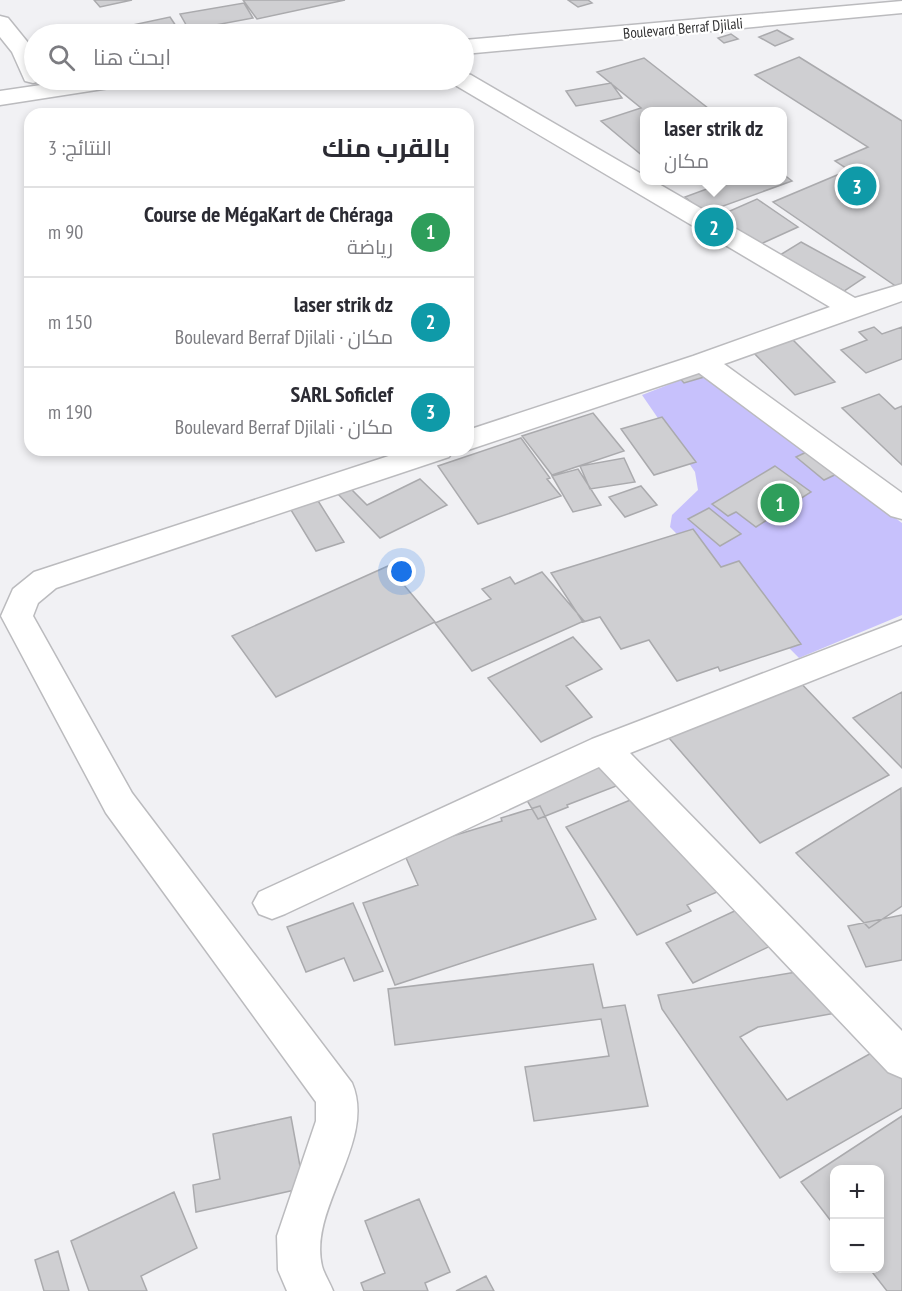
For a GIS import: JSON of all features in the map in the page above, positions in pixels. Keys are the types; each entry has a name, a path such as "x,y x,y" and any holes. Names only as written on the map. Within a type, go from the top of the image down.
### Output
{"main road":[{"name":"Boulevard Berraf Djilali","path":"474,33 704,16 862,0"},
{"name":"Boulevard Berraf Djilali","path":"474,46 902,7"},
{"path":"0,23 24,52"},
{"path":"0,80 24,77"},
{"path":"474,86 640,184"},
{"path":"0,98 52,90"},
{"path":"642,185 852,308"},
{"path":"474,438 703,362 902,292"},
{"path":"703,362 902,508"},
{"path":"311,1291 300,1270 299,1236 337,1121 337,1097 119,803 17,616 24,597 45,580 421,456"},
{"path":"272,903 604,749 902,632"},
{"path":"604,749 902,1059"}],"shaded area":[{"path":"701,372 902,523 902,615 799,658 670,527 672,515 698,490 695,472 642,395"}],"building":[{"path":"94,0 132,0 100,7"},
{"path":"243,0 345,0 257,19"},
{"path":"568,0 588,0 592,3 578,7"},
{"path":"244,3 253,18 221,24 186,24 180,14"},
{"path":"170,17 175,24 137,24"},
{"path":"777,30 793,39 775,46 759,37"},
{"path":"731,34 738,39 724,43 718,38"},
{"path":"799,57 902,121 902,285 897,287 773,202 849,170 835,161 868,147 755,75"},
{"path":"644,58 707,107 640,107 597,72"},
{"path":"611,83 622,98 576,106 566,91"},
{"path":"640,108 640,154 601,121"},
{"path":"717,185 781,185 704,213 685,197"},
{"path":"757,199 798,227 754,247 714,218"},
{"path":"801,242 865,277 844,291 780,255"},
{"path":"874,327 882,334 902,327 902,359 866,373 841,350 867,340 859,332"},
{"path":"789,336 835,382 795,395 750,349"},
{"path":"694,366 704,377 684,383 674,372"},
{"path":"879,394 895,409 902,406 902,465 842,408"},
{"path":"593,413 624,451 552,475 522,436"},
{"path":"662,417 696,462 654,475 621,429"},
{"path":"521,438 550,478 547,479 561,496 478,524 438,466 474,456 474,454"},
{"path":"815,448 843,471 824,480 796,457"},
{"path":"624,458 635,482 590,489 580,466"},
{"path":"775,466 811,492 756,527 736,512 728,516 712,504"},
{"path":"578,469 601,505 573,512 552,476"},
{"path":"420,479 447,505 380,538 336,492 348,486 367,505"},
{"path":"641,486 657,505 625,517 609,497"},
{"path":"315,496 344,542 316,551 288,505"},
{"path":"709,508 741,534 720,546 688,519"},
{"path":"693,529 721,567 739,561 801,644 720,671 718,667 677,681 649,640 621,649 600,617 583,622 551,573"},
{"path":"388,566 435,622 276,697 232,636"},
{"path":"542,572 584,621 472,671 435,623 491,599 482,589 510,577 515,584"},
{"path":"573,637 602,669 566,686 592,717 541,742 488,678"},
{"path":"794,676 889,775 760,843 669,738"},
{"path":"902,692 902,768 853,718"},
{"path":"603,761 619,785 538,819 522,792"},
{"path":"901,788 902,906 869,928 796,853"},
{"path":"654,790 724,889 687,905 691,911 637,935 566,827"},
{"path":"540,806 596,919 395,985 363,903 418,885 403,851 502,821 501,818"},
{"path":"756,901 785,939 693,983 666,943"},
{"path":"353,903 383,971 354,981 344,958 306,972 287,927"},
{"path":"902,915 902,960 866,967 848,926"},
{"path":"593,964 603,1008 625,1005 648,1106 534,1121 525,1067 609,1056 601,1019 395,1045 388,989"},
{"path":"820,968 847,1011 758,1027 740,1037 787,1100 891,1042 902,1056 902,1108 780,1178 662,1009 658,995"},
{"path":"902,1116 902,1291 887,1291 873,1273 884,1273 884,1165 830,1165 830,1220 801,1182"},
{"path":"291,1117 304,1188 196,1212 193,1185 220,1179 213,1134"},
{"path":"174,1192 197,1248 141,1276 147,1291 89,1291 71,1241"},
{"path":"419,1199 450,1272 425,1283 428,1291 364,1291 361,1283 385,1273 365,1221"},
{"path":"58,1251 69,1291 44,1291 35,1260"},
{"path":"486,1276 494,1291 456,1291"}],"place":[{"name":"SARL Soficlef","path":"857,186"},
{"name":"laser strik dz","path":"714,227"},
{"name":"Course de MégaKart de Chéraga","path":"780,503"}]}
